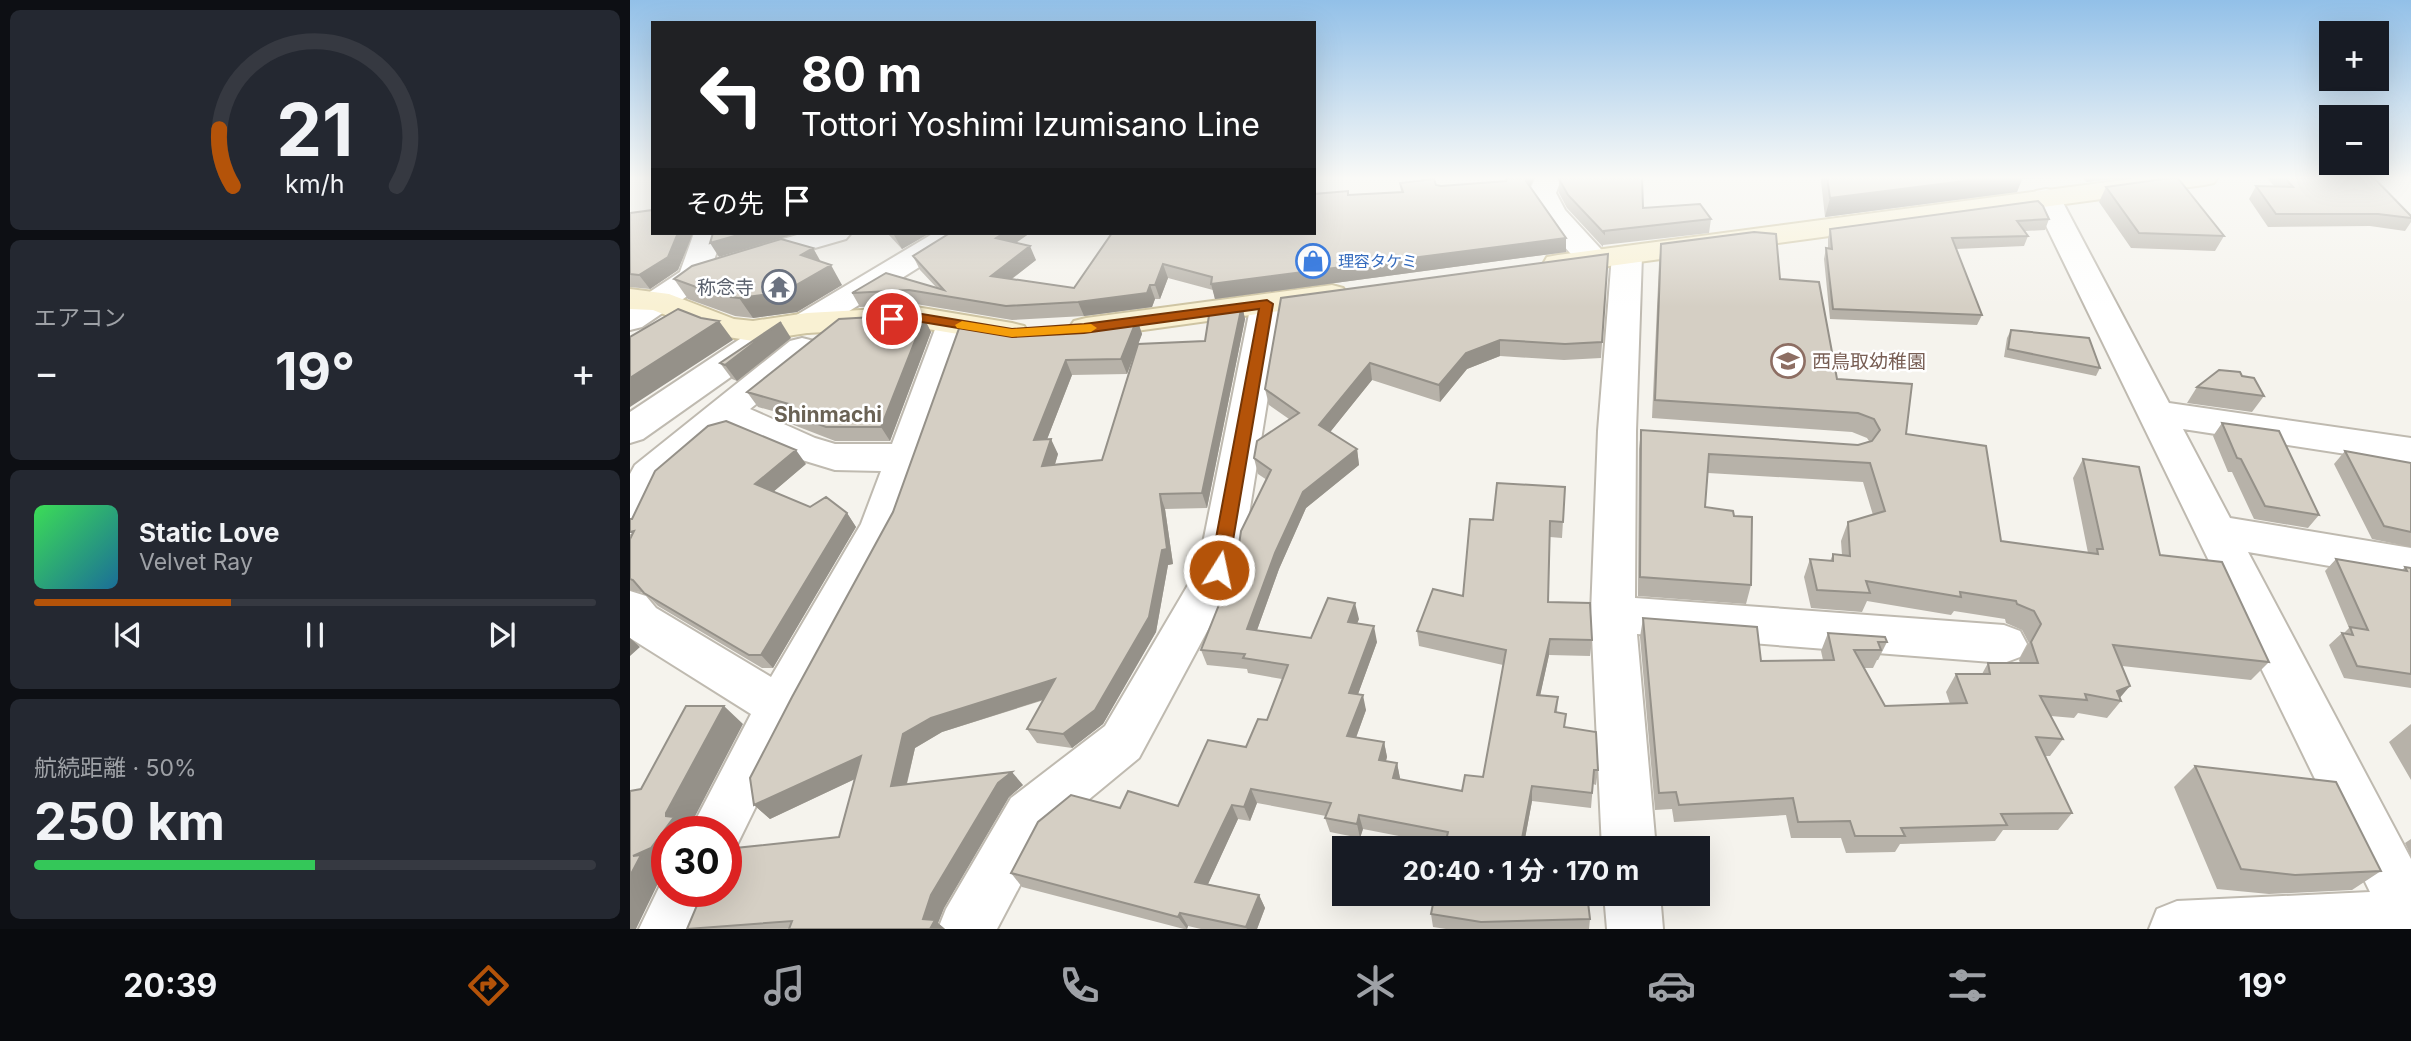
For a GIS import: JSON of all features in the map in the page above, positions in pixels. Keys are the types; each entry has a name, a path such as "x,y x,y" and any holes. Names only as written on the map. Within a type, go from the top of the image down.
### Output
{"main road":[{"path":"1526,268 1852,220"},
{"path":"644,300 728,328 753,331 916,317 1012,333 1048,331 1362,291"}],"street":[{"path":"1562,220 1611,257 1630,432 1613,614 1628,836"},
{"path":"2072,220 2155,413 2411,917 2177,929"},
{"path":"694,277 708,235"},
{"path":"630,320 644,300 694,277 830,235"},
{"path":"630,430 807,325 951,235"},
{"path":"966,929 1029,816 1122,742 1219,570 1267,304"},
{"path":"724,816 780,707 881,526 954,324"},
{"path":"630,519 649,475 724,411 807,325"},
{"path":"724,411 802,447 835,457 905,457"},
{"path":"2155,413 2411,451"},
{"path":"2215,531 2411,564"},
{"path":"630,609 640,621 780,707"},
{"path":"1613,614 2004,644"},
{"path":"1634,906 1635,929"},
{"path":"667,929 678,907"}],"building":[{"path":"630,220 651,220 651,235 677,235 668,257 639,275 630,274"},
{"path":"1316,220 1554,220 1566,238 1211,284 1212,277 1163,264 1155,285 1150,285 1147,293 1078,302 1006,306 909,290 852,293 886,273 944,290 913,256 947,235 1001,235 996,238 1030,246 991,276 1074,288 1111,235 1316,235"},
{"path":"1592,220 1699,220 1604,231"},
{"path":"1894,220 2027,220 2017,221 2028,236 1952,238 1982,315 1833,309 1826,248 1832,249 1830,229"},
{"path":"2130,220 2212,220 2224,236 2139,233"},
{"path":"1754,232 1776,234 1780,279 1819,282 1837,379 1912,384 1906,434 1986,446 2001,541 2098,554 2097,549 2103,549 2083,459 2139,467 2160,555 2222,562 2269,662 2113,645 2130,686 2117,691 2121,701 2085,694 2087,700 2040,696 2063,739 2036,737 2072,813 2001,814 2007,825 1901,828 1905,836 1855,836 1850,821 1798,822 1793,798 1679,805 1676,792 1659,793 1643,618 1757,627 1761,661 1834,660 1828,633 1885,637 1887,642 1878,642 1881,650 1854,650 1885,706 1967,703 1956,674 1990,674 1988,663 2038,663 2031,642 2041,624 2034,611 2017,604 2016,601 1960,592 1961,597 1866,581 1870,593 1817,590 1810,559 1833,561 1833,554 1850,556 1848,522 1885,511 1870,463 1709,454 1705,507 1733,511 1734,516 1752,517 1751,585 1640,577 1641,430 1858,445 1872,441 1880,430 1874,419 1858,413 1655,400 1661,244"},
{"path":"712,235 738,235 710,243"},
{"path":"781,239 813,248 801,255 831,265 784,292 739,298 721,296 674,279 692,266"},
{"path":"1608,254 1602,342 1565,344 1500,340 1466,353 1439,385 1370,363 1319,425 1357,449 1303,492 1275,553 1247,629 1311,638 1328,598 1355,603 1348,622 1374,626 1349,693 1363,695 1347,736 1384,742 1379,760 1397,763 1393,778 1462,791 1465,775 1483,777 1506,650 1417,631 1433,589 1463,596 1470,519 1493,520 1497,483 1565,487 1563,522 1550,521 1548,602 1590,603 1592,640 1550,639 1537,695 1558,697 1555,712 1566,714 1564,727 1596,732 1598,770 1594,770 1592,793 1532,786 1522,836 1447,836 1448,832 1359,815 1357,824 1325,818 1331,803 1251,789 1244,807 1232,805 1195,882 1259,895 1246,927 1180,913 1178,917 1011,873 1038,822 1071,795 1120,808 1128,791 1178,806 1208,740 1246,747 1258,719 1267,720 1288,665 1243,658 1245,654 1201,650 1240,552 1241,531 1271,470 1254,458 1257,441 1299,413 1265,389 1281,298"},
{"path":"1242,305 1202,493 1160,494 1167,549 1162,550 1149,617 1095,710 1063,734 1027,729 1055,679 931,718 903,734 891,786 1012,772 998,783 931,895 923,919 935,920 930,929 789,929 792,921 687,929 696,907 742,907 742,847 839,837 861,756 754,805 750,778 893,512 961,323 1005,331 1078,327 1137,319 1121,359 1066,360 1034,440 1051,439 1042,466 1102,460 1138,344 1205,341 1210,309"},
{"path":"678,309 701,318 719,321 630,378 630,337"},
{"path":"908,315 924,318 881,427 826,427 776,408 789,404 747,392 839,319"},
{"path":"781,322 725,365 720,363"},
{"path":"2011,330 2089,338 2100,368 2008,349"},
{"path":"2219,370 2240,372 2242,376 2254,378 2264,396 2197,387"},
{"path":"726,421 796,450 755,484 810,507 826,497 847,513 761,655 749,655 644,593 630,579 630,539 634,531 630,532 630,519 655,471 708,426"},
{"path":"2222,423 2279,431 2319,515 2265,506 2241,459 2237,458"},
{"path":"2345,451 2411,463 2411,532 2384,526"},
{"path":"2336,559 2407,571 2405,567 2411,568 2411,674 2357,666 2342,633 2353,635 2350,627 2368,630"},
{"path":"686,706 724,706 666,816 651,816 651,848 633,856 641,855 630,876 630,791 641,789"},
{"path":"2195,766 2336,782 2381,871 2295,875 2241,869"},
{"path":"1433,906 1588,906 1590,919 1481,922 1431,914"}],"slow traffic":[{"path":"962,325 1012,333 1091,328"}],"place":[{"name":"理容タケミ","path":"1313,261"},
{"name":"称念寺","path":"779,287"},
{"name":"西鳥取幼稚園","path":"1788,361"}],"district":[{"name":"Shinmachi","path":"828,414"}],"route":[{"path":"892,319 916,317 1012,333 1084,329 1267,304 1219,570"}]}
